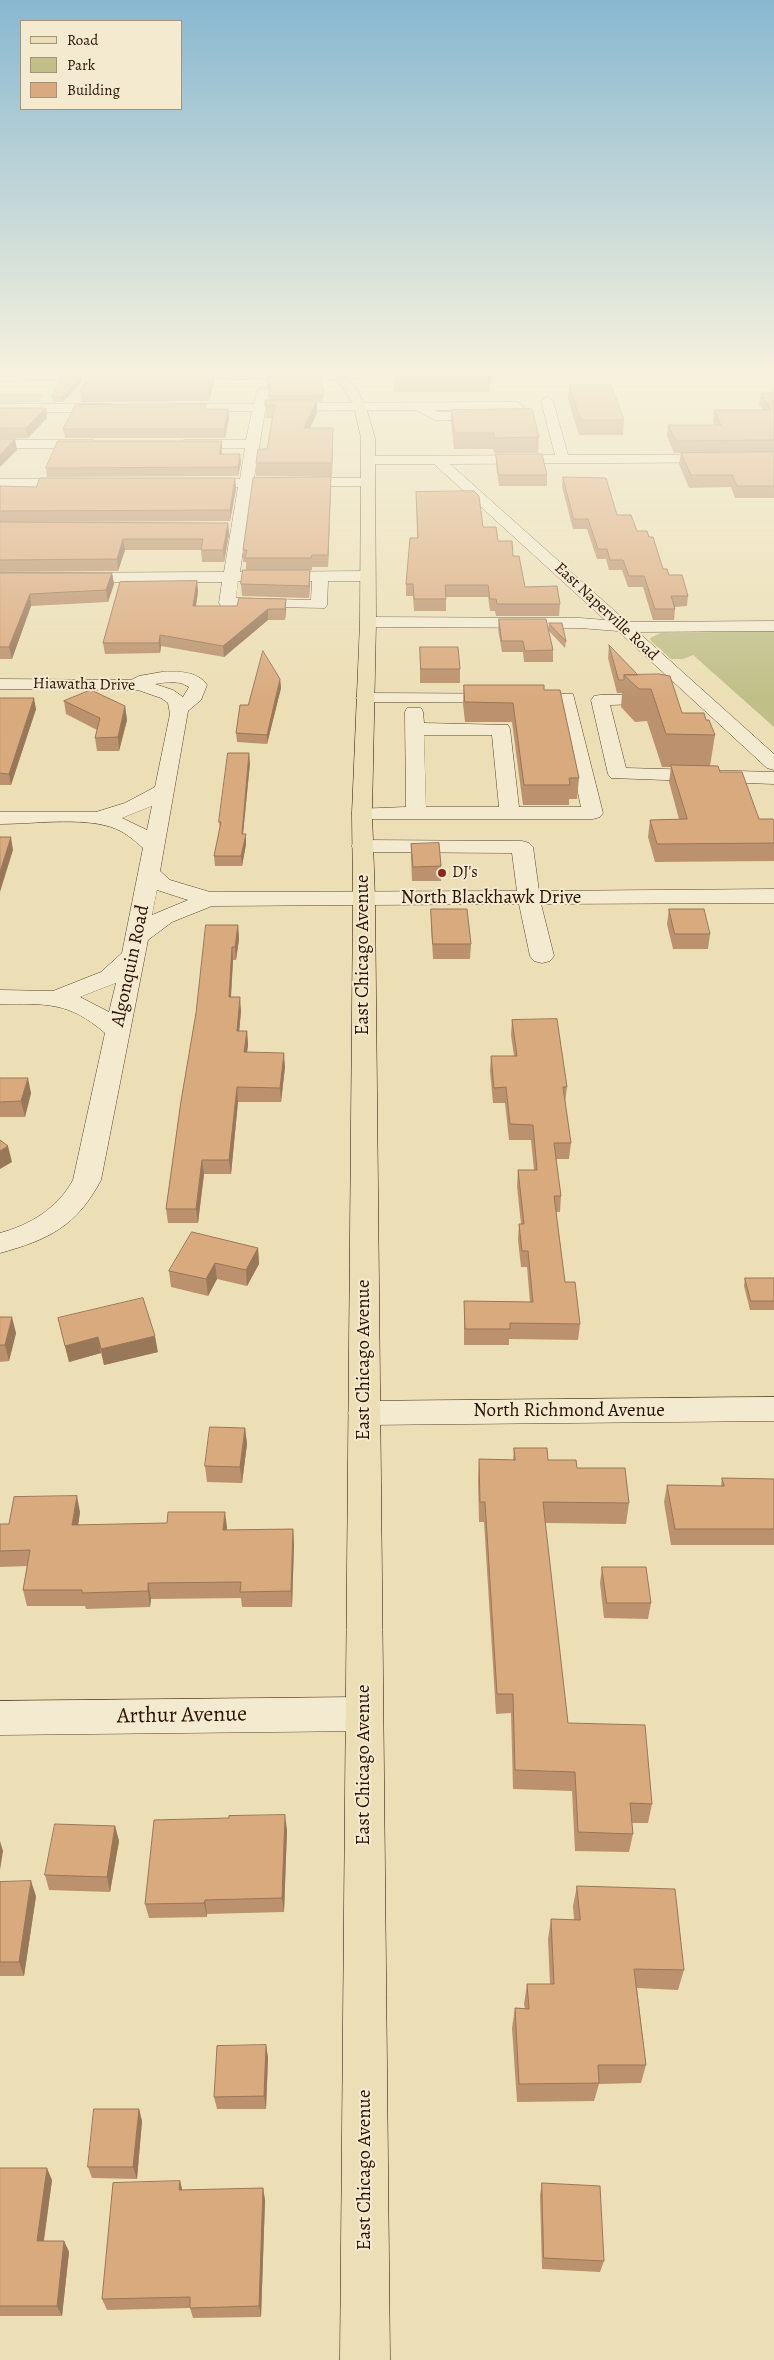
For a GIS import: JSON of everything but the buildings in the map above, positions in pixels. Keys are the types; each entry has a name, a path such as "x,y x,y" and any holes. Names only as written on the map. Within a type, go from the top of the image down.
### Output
{"main road":[{"name":"East Chicago Avenue","path":"365,2360 364,900 362,814 368,622 368,478"}],"street":[{"path":"246,478 233,527 227,603 319,604 320,576"},
{"name":"East Naperville Road","path":"458,478 774,764"},
{"path":"186,483 368,482"},
{"path":"0,484 88,483"},
{"path":"0,578 367,576"},
{"path":"368,622 580,624 626,628 774,626"},
{"path":"124,684 172,677 192,680 198,685 197,692 191,701 173,701"},
{"name":"Hiawatha Drive","path":"0,684 124,684 152,687 173,701"},
{"path":"362,814 593,814 567,698 365,698"},
{"path":"414,698 416,814"},
{"path":"701,698 600,700 618,774 774,778"},
{"name":"Algonquin Road","path":"0,1243 25,1235 46,1225 67,1210 81,1195 88,1180 154,847 164,790 173,701"},
{"path":"415,729 501,729 510,814"},
{"path":"97,818 124,812 146,803 164,790"},
{"path":"0,818 97,818 118,822 138,832 154,847"},
{"path":"362,846 522,847 528,898 536,940 542,956"},
{"name":"North Blackhawk Drive","path":"149,872 162,885 209,899 364,900 774,896"},
{"name":"North Blackhawk Drive","path":"58,997 109,977 135,946 164,917 209,899"},
{"path":"0,997 58,997 80,1004 100,1015 117,1031"},
{"name":"North Richmond Avenue","path":"364,1413 774,1410"},
{"name":"Arthur Avenue","path":"0,1718 364,1714"}],"green space":[{"path":"774,631 774,727 693,655 683,659 671,659 650,638 661,633"}],"place":[{"name":"DJ's","path":"442,873"}]}
